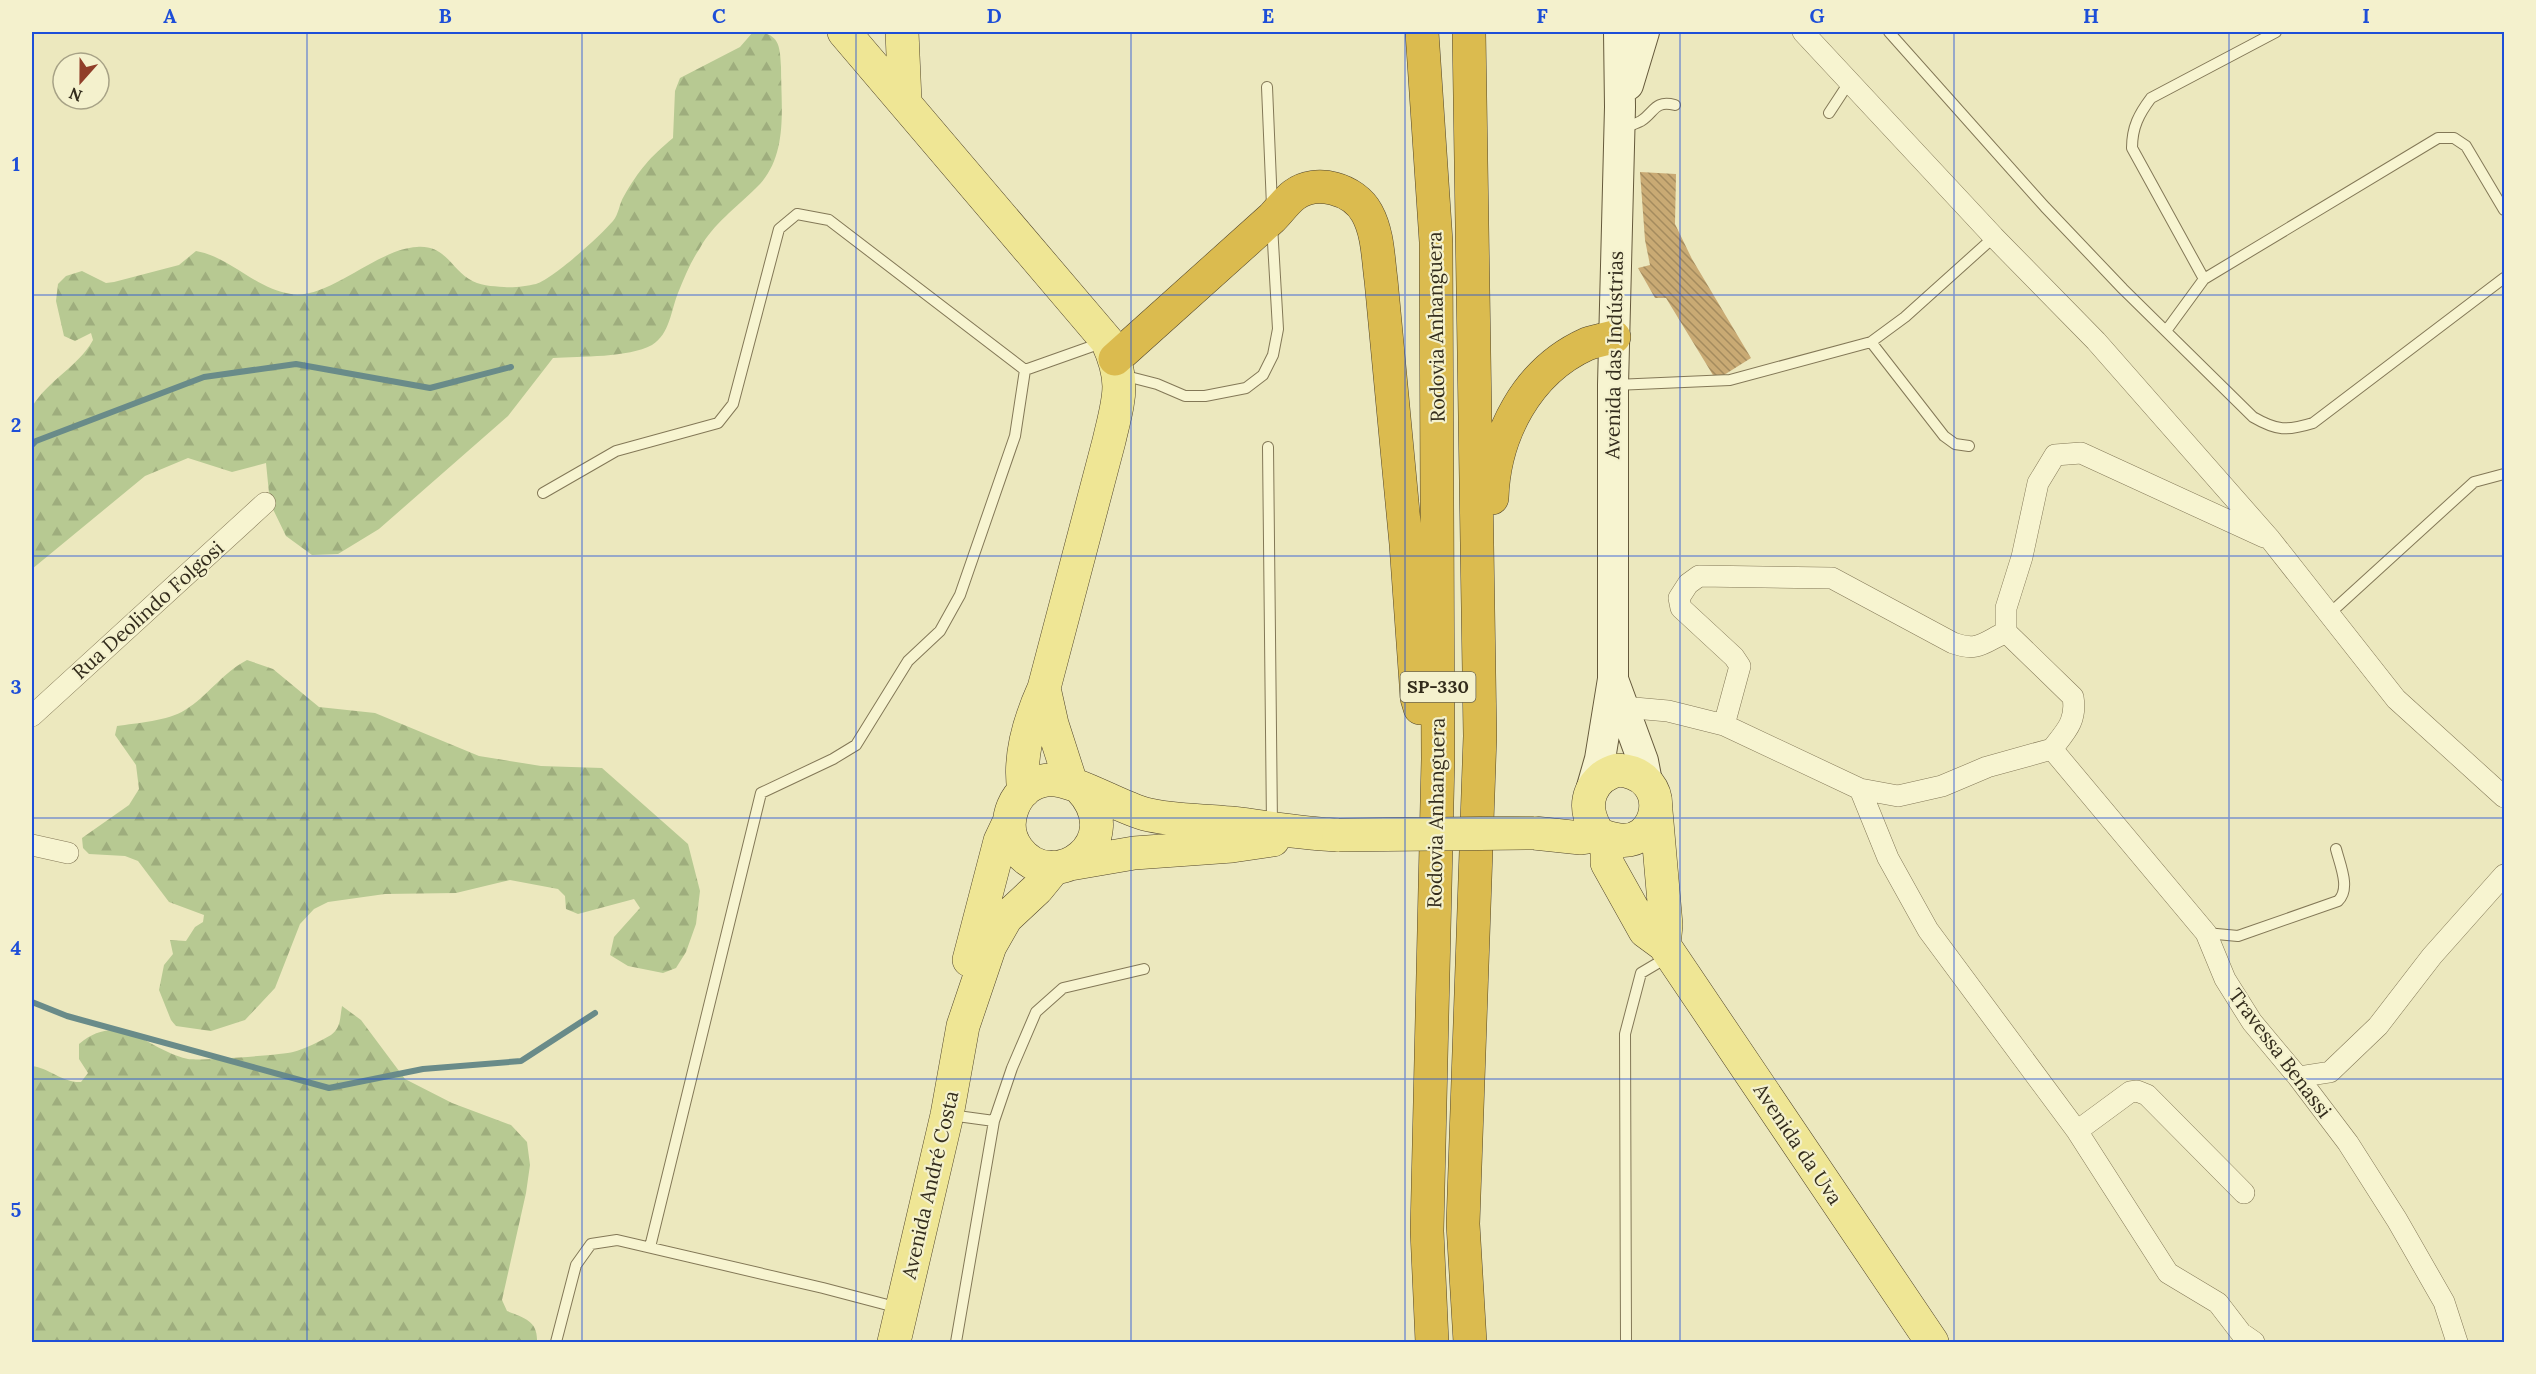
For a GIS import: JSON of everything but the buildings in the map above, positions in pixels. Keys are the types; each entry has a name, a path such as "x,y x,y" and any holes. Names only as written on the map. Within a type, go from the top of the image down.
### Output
{"highway":[{"name":"Rodovia Anhanguera","path":"1422,32 1436,242 1438,759 1427,1231 1432,1342"},
{"name":"Rodovia Anhanguera","path":"1469,32 1480,736 1463,1224 1470,1342"},
{"path":"1114,358 1272,218 1295,194 1315,186 1333,188 1350,196 1366,212 1376,239 1406,544 1417,698 1438,759"},
{"path":"1480,736 1488,679 1493,483 1500,444 1511,417 1530,388 1560,361 1587,344 1614,337"}],"main road":[{"path":"846,34 863,41 872,41 886,32"},
{"path":"902,32 905,101"},
{"path":"846,34 905,101 1114,358 1119,399 1110,441 1044,688 1033,712 1021,771 1024,790"},
{"name":"Avenida das Indústrias","path":"1597,817 1600,759 1618,693 1613,385 1619,119 1637,60 1626,34"},
{"path":"963,1026 990,946 1006,918 1063,866 1083,856 1092,844 1097,829 1096,814 1090,800 1075,786 1052,724 1044,688"},
{"name":"Avenida das Indústrias","path":"1618,693 1643,761 1652,796"},
{"path":"1652,796 1652,824 1632,839 1619,841 1597,817 1599,779 1618,770 1639,775 1652,796 1668,950"},
{"path":"963,1026 961,988 1000,841 1009,822 1011,810 1024,790 1034,783 1059,780 1144,814 1168,819 1232,823 1323,835"},
{"path":"1009,822 1011,836 1023,854 1041,866 1063,866 1134,853 1232,846 1323,835 1537,833 1575,818 1597,817"},
{"name":"Avenida da Uva","path":"1597,817 1607,863 1645,931 1668,950 1932,1342"},
{"name":"Avenida André Costa","path":"894,1342 946,1115 963,1026"}],"street":[{"path":"1803,32 1994,237 2096,341 2270,540 2396,699 2505,797"},
{"path":"1618,693 1668,711 1724,725 1860,789 1898,796 1942,786 1987,767 2052,750 2067,729 2075,711 2073,697 2006,632 2006,608 2022,556 2038,483 2055,454 2081,453 2270,540"},
{"name":"Rua Deolindo Folgosi","path":"32,716 265,503"},
{"path":"1724,725 1740,666 1734,657 1681,608 1679,598 1688,584 1699,576 1832,578 1953,643 1969,648 1976,647 2006,632"},
{"name":"Travessa Benassi","path":"2052,750 2206,933 2225,979 2247,1013 2348,1143 2422,1261 2444,1302 2457,1342"},
{"path":"1860,789 1888,858 1928,930 2077,1131 2168,1273 2217,1303 2241,1333 2254,1342"},
{"path":"32,845 68,853"},
{"path":"2298,1077 2330,1072 2378,1026 2432,956 2505,875"},
{"path":"2077,1131 2130,1092 2147,1095 2244,1192"}],"lane":[{"path":"1889,32 2045,207 2253,417 2271,428 2292,429 2313,423 2505,278"},
{"path":"2204,279 2132,148 2132,132 2139,114 2151,98 2277,32"},
{"path":"1829,113 1850,81"},
{"path":"543,493 616,451 718,423 733,404 779,229 797,214 829,220 1025,370 1114,358 1157,384 1185,396 1205,396 1246,388 1263,375 1273,355 1278,329 1267,87"},
{"path":"1619,119 1643,119 1653,108 1665,103 1675,105"},
{"path":"2166,331 2204,279 2438,138 2454,138 2466,146 2505,210"},
{"path":"1613,385 1730,380 1871,342 1905,317 1994,237"},
{"path":"1871,342 1944,436 1955,444 1969,446"},
{"path":"650,1246 761,793 833,759 856,745 908,661 940,631 960,595 1015,436 1025,370"},
{"path":"1268,447 1272,829"},
{"path":"2328,616 2474,482 2505,474"},
{"path":"2206,933 2238,936 2338,901 2345,889 2336,849"},
{"path":"1626,1342 1625,1034 1641,973 1668,950"},
{"path":"956,1342 994,1121 1012,1068 1036,1012 1063,988 1144,969"},
{"path":"946,1115 994,1121"},
{"path":"556,1342 576,1265 591,1244 617,1240 650,1246 902,1309"}],"green space":[{"path":"753,32 773,37 780,52 782,115 774,162 767,176 718,223 705,239 685,276 663,335 652,345 618,354 553,358 508,416 379,529 338,554 312,555 286,536 270,503 266,463 232,472 188,458 145,476 32,569 32,407 46,389 87,350 93,340 91,333 75,341 64,336 56,301 58,284 66,276 82,271 106,283 114,282 179,265 196,251 209,254 278,291 306,294 337,282 385,256 401,250 426,247 441,253 462,274 477,283 508,287 536,284 565,265 607,228 615,218 622,199 640,171 673,138 675,91 680,78 740,47"},
{"path":"247,660 273,669 319,707 375,713 479,756 541,766 602,768 688,844 700,891 696,924 686,952 676,968 663,973 628,966 610,955 614,937 640,908 634,899 578,914 566,909 565,896 558,889 510,880 456,893 385,894 328,902 314,909 300,924 275,988 245,1020 211,1031 176,1026 171,1020 159,990 164,965 173,954 170,940 186,941 195,927 203,922 204,915 169,902 138,861 125,856 89,854 83,848 82,838 129,805 139,789 136,765 115,735 117,726 152,721 178,714"},
{"path":"342,1006 361,1020 405,1079 452,1103 511,1125 527,1142 530,1165 526,1193 502,1300 507,1311 525,1318 533,1325 537,1342 32,1342 32,1066 74,1082 81,1082 88,1073 79,1059 79,1044 94,1034 108,1030 135,1035 174,1055 188,1059 293,1052 331,1035 340,1022"}],"waterway":[{"path":"32,445 36,441 204,377 296,364 430,388 511,367"},
{"path":"32,1002 67,1016 329,1088 423,1069 521,1061 595,1013"}]}
